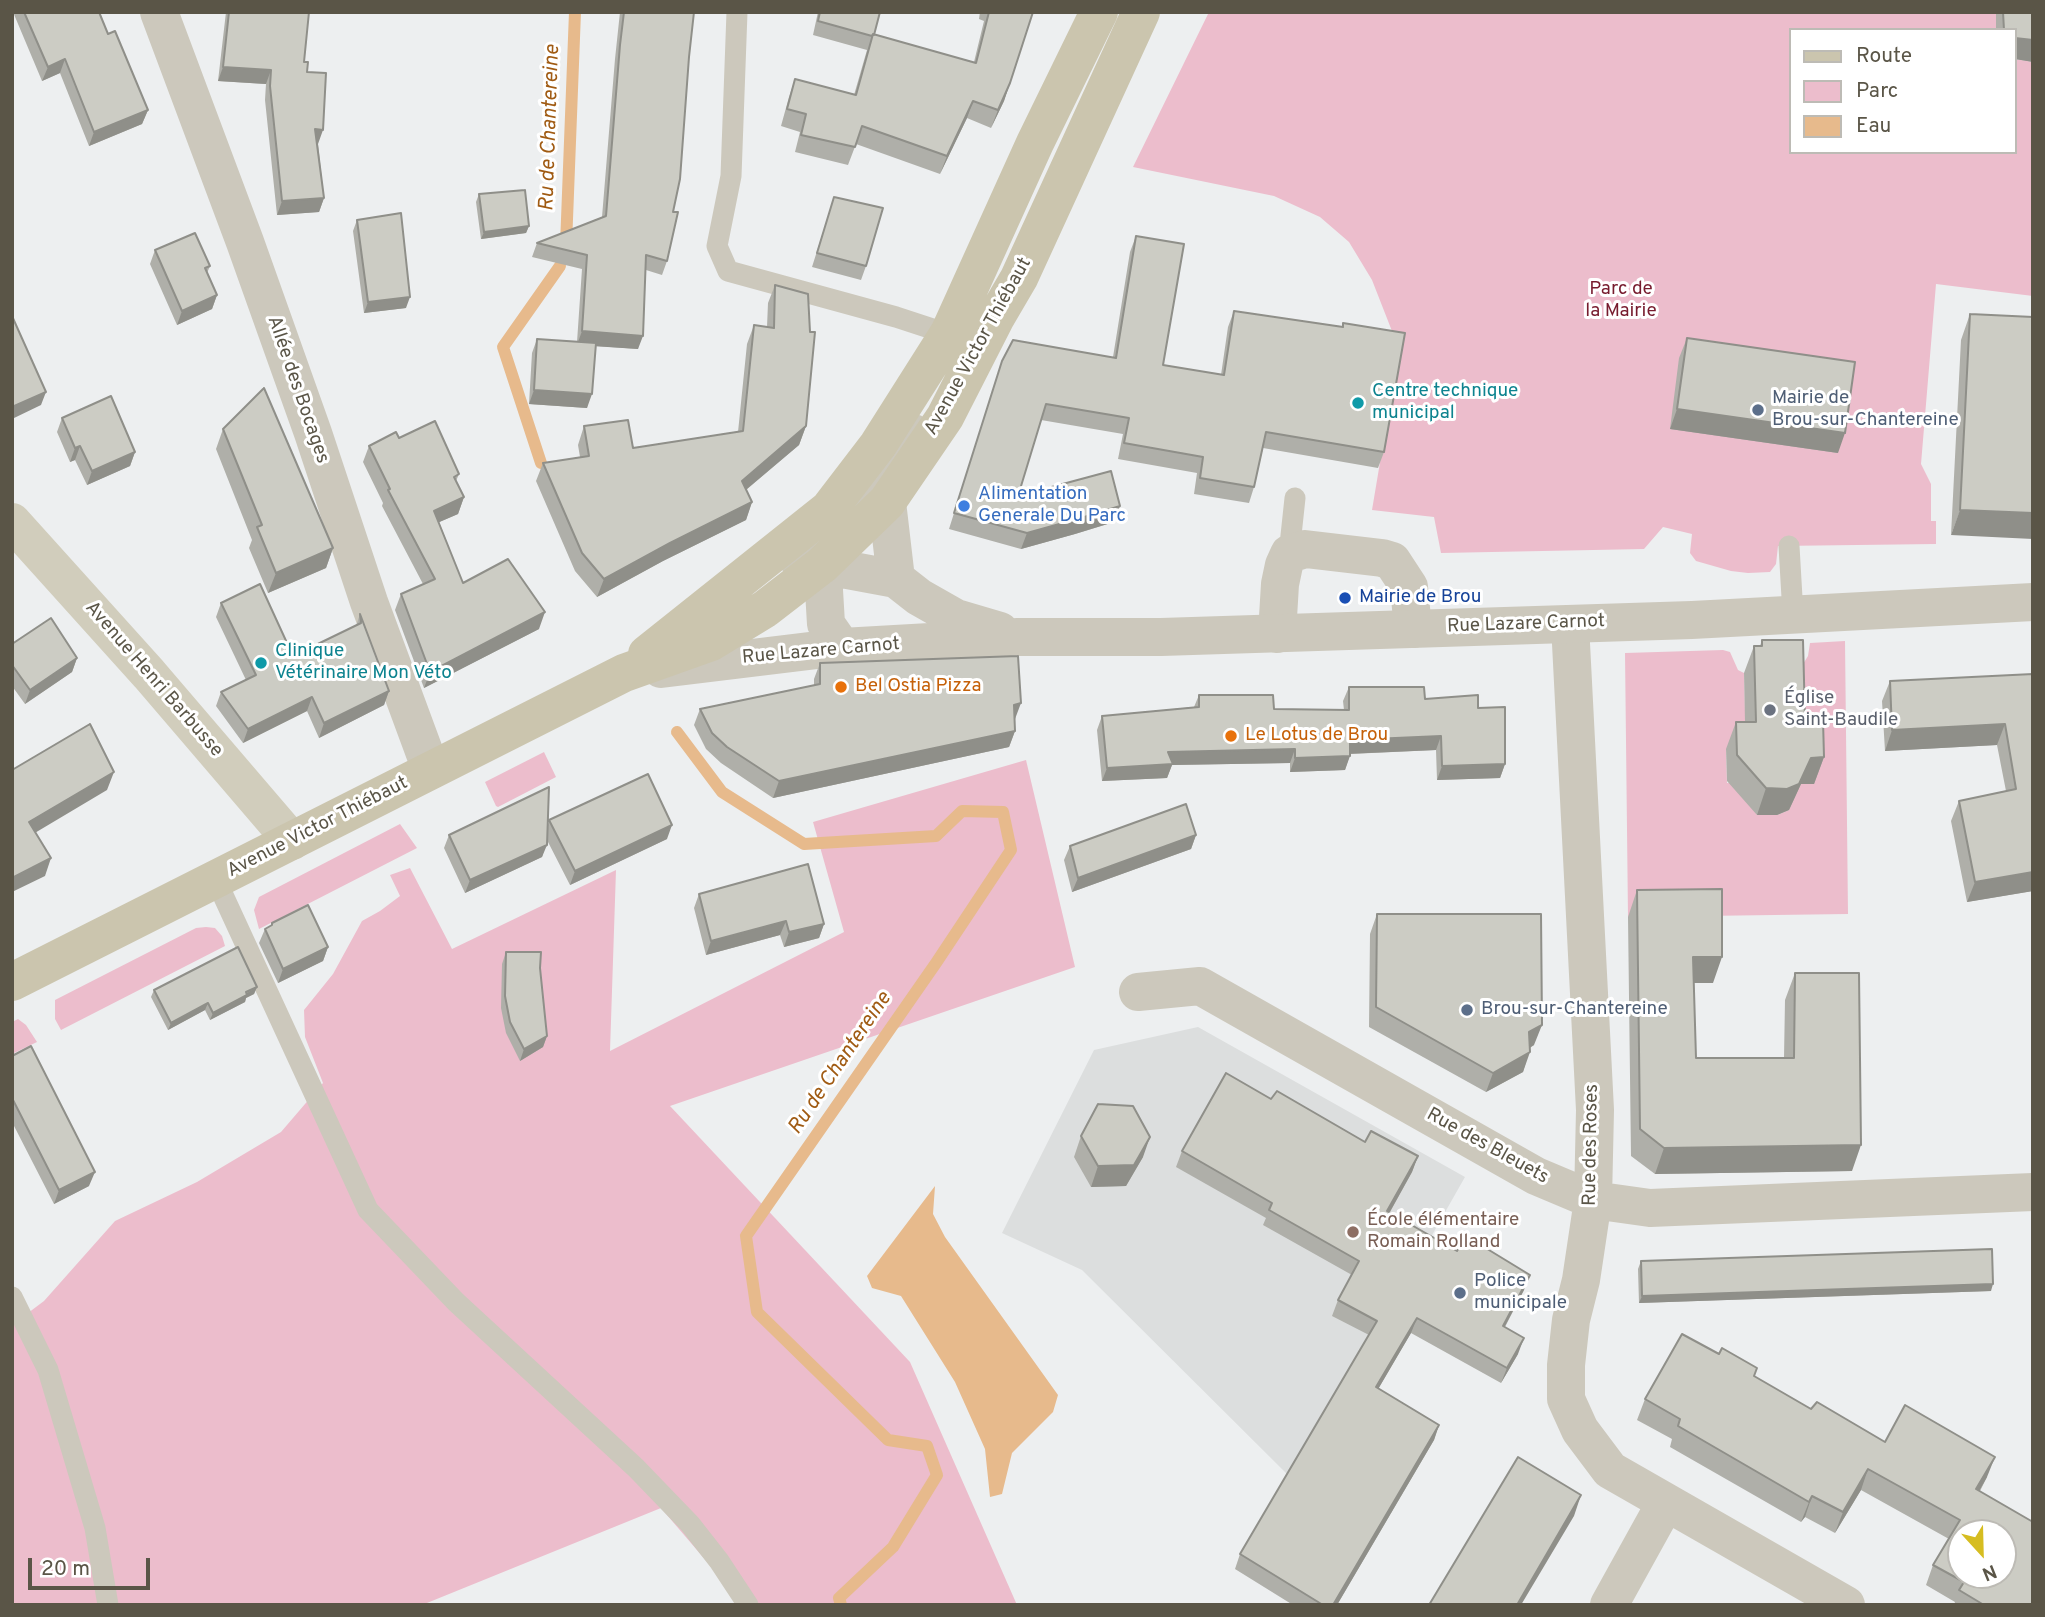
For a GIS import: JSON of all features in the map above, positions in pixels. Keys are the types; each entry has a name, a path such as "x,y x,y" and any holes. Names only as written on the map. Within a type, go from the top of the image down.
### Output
{"main road":[{"name":"Avenue Victor Thiébaut","path":"12,982 624,673 711,642 765,609 822,565 887,502 945,417 957,342 1035,143 1099,12"},
{"name":"Avenue Victor Thiébaut","path":"624,673 829,509 957,342 1019,278 1142,12"},
{"name":"Avenue Henri Barbusse","path":"12,522 149,674 292,841"}],"street":[{"name":"Allée des Bocages","path":"159,12 245,242 369,602 431,770"},
{"path":"842,647 826,624 821,540 864,498 911,438 951,370 957,342"},
{"path":"887,502 895,579"},
{"path":"1277,634 1280,584 1289,554 1305,550 1391,561 1409,587 1413,629"},
{"name":"Rue Lazare Carnot","path":"772,557 895,579 919,597 956,618 1018,637"},
{"name":"Rue Lazare Carnot","path":"624,673 842,647 1018,637 1277,634 1793,615 2033,603"},
{"name":"Rue des Roses","path":"1570,624 1595,1110 1593,1200 1581,1280 1571,1320 1566,1365 1566,1399 1580,1430 1610,1469 1846,1605"},
{"name":"Rue des Bleuets","path":"1138,992 1200,986 1536,1176 1593,1200 1650,1208 2033,1192"},
{"path":"1609,1605 1666,1502"}],"lane":[{"path":"737,12 730,176 717,247 728,271 895,317 957,342"},
{"path":"1289,554 1295,498"},
{"path":"1789,546 1793,615"},
{"path":"216,880 368,1210 456,1302 636,1468 681,1515 719,1561 748,1605"},
{"path":"12,1297 48,1370 95,1528 108,1605"}],"shaded area":[{"path":"1198,1027 1465,1177 1289,1476 1082,1270 1002,1233 1094,1050"}],"green space":[{"name":"Parc de la Mairie","path":"1209,12 1996,12 1996,28 1790,28 1790,154 2017,154 2017,59 2033,62 2033,296 1936,284 1921,464 1931,484 1931,521 1936,521 1936,544 1778,546 1776,564 1770,572 1748,573 1696,561 1690,553 1692,534 1663,527 1644,549 1441,553 1434,517 1372,510 1399,349 1372,280 1349,242 1320,217 1274,196 1133,167"},
{"path":"1845,641 1848,914 1628,917 1625,653 1730,652 1738,670 1744,673 1746,748 1726,749 1727,783 1745,783 1757,815 1777,815 1789,810 1795,784 1814,784 1795,747 1803,664 1808,656 1810,643"},
{"path":"544,752 556,777 496,806 485,782"},
{"path":"1026,760 1075,967 670,1106 910,1362 1017,1605 744,1605 661,1508 422,1605 12,1605 12,1325 44,1301 115,1221 197,1182 281,1132 323,1083 305,1037 304,1010 333,974 362,921 400,896 390,875 410,868 452,949 616,870 610,1051 844,932 813,822"},
{"path":"400,824 417,848 259,929 254,910 259,897"},
{"path":"196,928 215,928 222,936 225,946 61,1030 55,1019 55,1000"},
{"path":"18,1019 26,1025 37,1042 12,1054 12,1022"}],"water":[{"path":"935,1186 933,1214 945,1237 1058,1395 1053,1412 1012,1453 1002,1494 990,1497 985,1449 955,1382 901,1296 872,1288 867,1276"}],"building":[{"path":"24,12 99,12 108,34 115,31 148,110 94,132 65,59 48,67"},
{"path":"229,12 309,12 304,62 308,62 307,72 326,73 323,130 315,129 324,198 282,201 270,86 271,70 223,67"},
{"path":"624,12 694,12 680,179 673,212 678,212 667,261 646,255 643,336 582,331 587,255 537,243 606,216"},
{"path":"820,12 880,12 872,36 818,21"},
{"path":"989,12 1033,12 1010,83 998,110 973,101 947,156 862,126 855,147 801,135 806,114 787,109 795,79 856,95 873,34 976,63"},
{"path":"2003,12 2033,12 2033,40 2017,38 2017,28 2004,28"},
{"path":"525,190 529,226 484,232 479,194"},
{"path":"834,197 883,208 866,266 817,253"},
{"path":"401,213 410,297 368,302 357,220"},
{"path":"195,233 210,266 205,268 217,295 182,311 155,250"},
{"path":"1136,236 1184,244 1163,365 1224,375 1234,311 1405,333 1384,452 1266,432 1254,487 1200,478 1203,457 1124,443 1129,418 1046,404 1018,496 1111,471 1120,506 1027,533 954,513 1002,361 1013,340 1116,358"},
{"path":"775,285 808,294 810,332 815,332 806,426 742,481 752,502 604,579 582,553 543,463 589,456 584,426 628,420 633,448 743,431 754,325 774,328"},
{"path":"1970,314 2033,317 2033,513 1960,510"},
{"path":"12,316 46,392 12,407"},
{"path":"1687,338 1855,362 1845,433 1677,409"},
{"path":"537,339 596,343 592,394 534,390"},
{"path":"264,388 333,548 276,573 257,527 262,525 223,429"},
{"path":"111,396 135,452 92,471 80,446 75,448 62,418"},
{"path":"435,421 459,474 454,477 464,497 434,511 463,583 508,559 545,612 430,672 401,594 435,579 388,490 390,489 369,446 396,432 399,438"},
{"path":"260,584 293,656 361,623 360,614 389,691 324,723 312,697 248,729 221,692 256,675 221,603"},
{"path":"51,618 77,658 30,690 12,665 12,644"},
{"name":"Église Saint-Baudile","path":"1762,640 1803,640 1805,720 1823,720 1824,757 1811,758 1799,784 1787,789 1766,788 1737,755 1736,722 1756,722 1754,646 1762,646"},
{"path":"1018,656 1021,703 1014,705 1015,731 779,781 727,747 712,733 700,709 820,684 820,663"},
{"path":"2033,674 2033,872 1975,882 1959,801 2016,789 2005,724 1892,730 1890,681"},
{"path":"1349,687 1424,687 1425,699 1478,695 1478,708 1505,707 1505,764 1442,766 1441,736 1350,740 1350,756 1295,758 1295,749 1168,752 1173,764 1107,768 1102,716 1199,707 1199,695 1273,695 1274,709 1349,710"},
{"path":"90,724 114,772 29,822 51,858 12,878 12,770"},
{"path":"648,774 672,825 575,871 549,820"},
{"path":"549,787 547,845 470,880 449,835"},
{"path":"1186,804 1196,835 1078,878 1070,846"},
{"path":"808,864 824,924 789,932 786,921 711,941 699,894"},
{"path":"1722,889 1722,957 1693,957 1696,1058 1794,1058 1795,973 1859,973 1861,1145 1664,1148 1640,1129 1637,890"},
{"path":"308,905 328,947 283,969 265,929"},
{"path":"1377,914 1541,914 1542,1025 1529,1032 1530,1052 1493,1073 1376,1007"},
{"path":"238,947 257,987 213,1013 208,1003 171,1023 154,990"},
{"path":"506,952 541,952 540,968 547,1036 524,1049 510,1022 505,996"},
{"path":"31,1046 95,1172 59,1190 12,1098 12,1056"},
{"path":"1226,1073 1271,1099 1277,1091 1365,1142 1371,1131 1418,1156 1387,1211 1457,1251 1466,1236 1530,1275 1503,1326 1524,1338 1507,1368 1417,1318 1376,1387 1439,1425 1333,1605 1323,1605 1240,1554 1377,1321 1338,1300 1359,1261 1269,1210 1272,1203 1182,1151"},
{"path":"1098,1104 1133,1106 1150,1137 1134,1165 1098,1166 1081,1136"},
{"path":"1992,1249 1993,1284 1642,1296 1641,1261"},
{"path":"1682,1334 1719,1354 1722,1348 1757,1368 1754,1376 1811,1409 1817,1402 1885,1442 1905,1405 1995,1457 1976,1489 2033,1522 2033,1605 1984,1605 1959,1590 2017,1589 2017,1519 1958,1519 1868,1469 1843,1512 1812,1496 1809,1502 1678,1426 1680,1419 1645,1399"},
{"path":"1518,1457 1581,1495 1517,1605 1429,1605"},
{"path":"1947,1542 1947,1573 1933,1565"}],"waterway":[{"name":"Ru de Chantereine","path":"566,245 575,12"},
{"name":"Ru de Chantereine","path":"541,463 503,347 560,266"},
{"name":"Ru de Chantereine","path":"677,732 722,792 804,844 936,836 962,811 1003,812 1011,850 936,963 746,1236 757,1312 888,1440 927,1446 937,1475 893,1547 839,1598 841,1605"}],"place":[{"name":"Centre technique municipal","path":"1358,403"},
{"name":"Mairie de Brou-sur-Chantereine","path":"1758,410"},
{"name":"Alimentation Generale Du Parc","path":"964,506"},
{"name":"Mairie de Brou","path":"1345,598"},
{"name":"Clinique Vétérinaire Mon Véto","path":"261,663"},
{"name":"Bel Ostia Pizza","path":"841,687"},
{"name":"Église Saint-Baudile","path":"1770,710"},
{"name":"Le Lotus de Brou","path":"1231,736"},
{"name":"Brou-sur-Chantereine","path":"1467,1010"},
{"name":"École élémentaire Romain Rolland","path":"1353,1232"},
{"name":"Police municipale","path":"1460,1293"}]}
